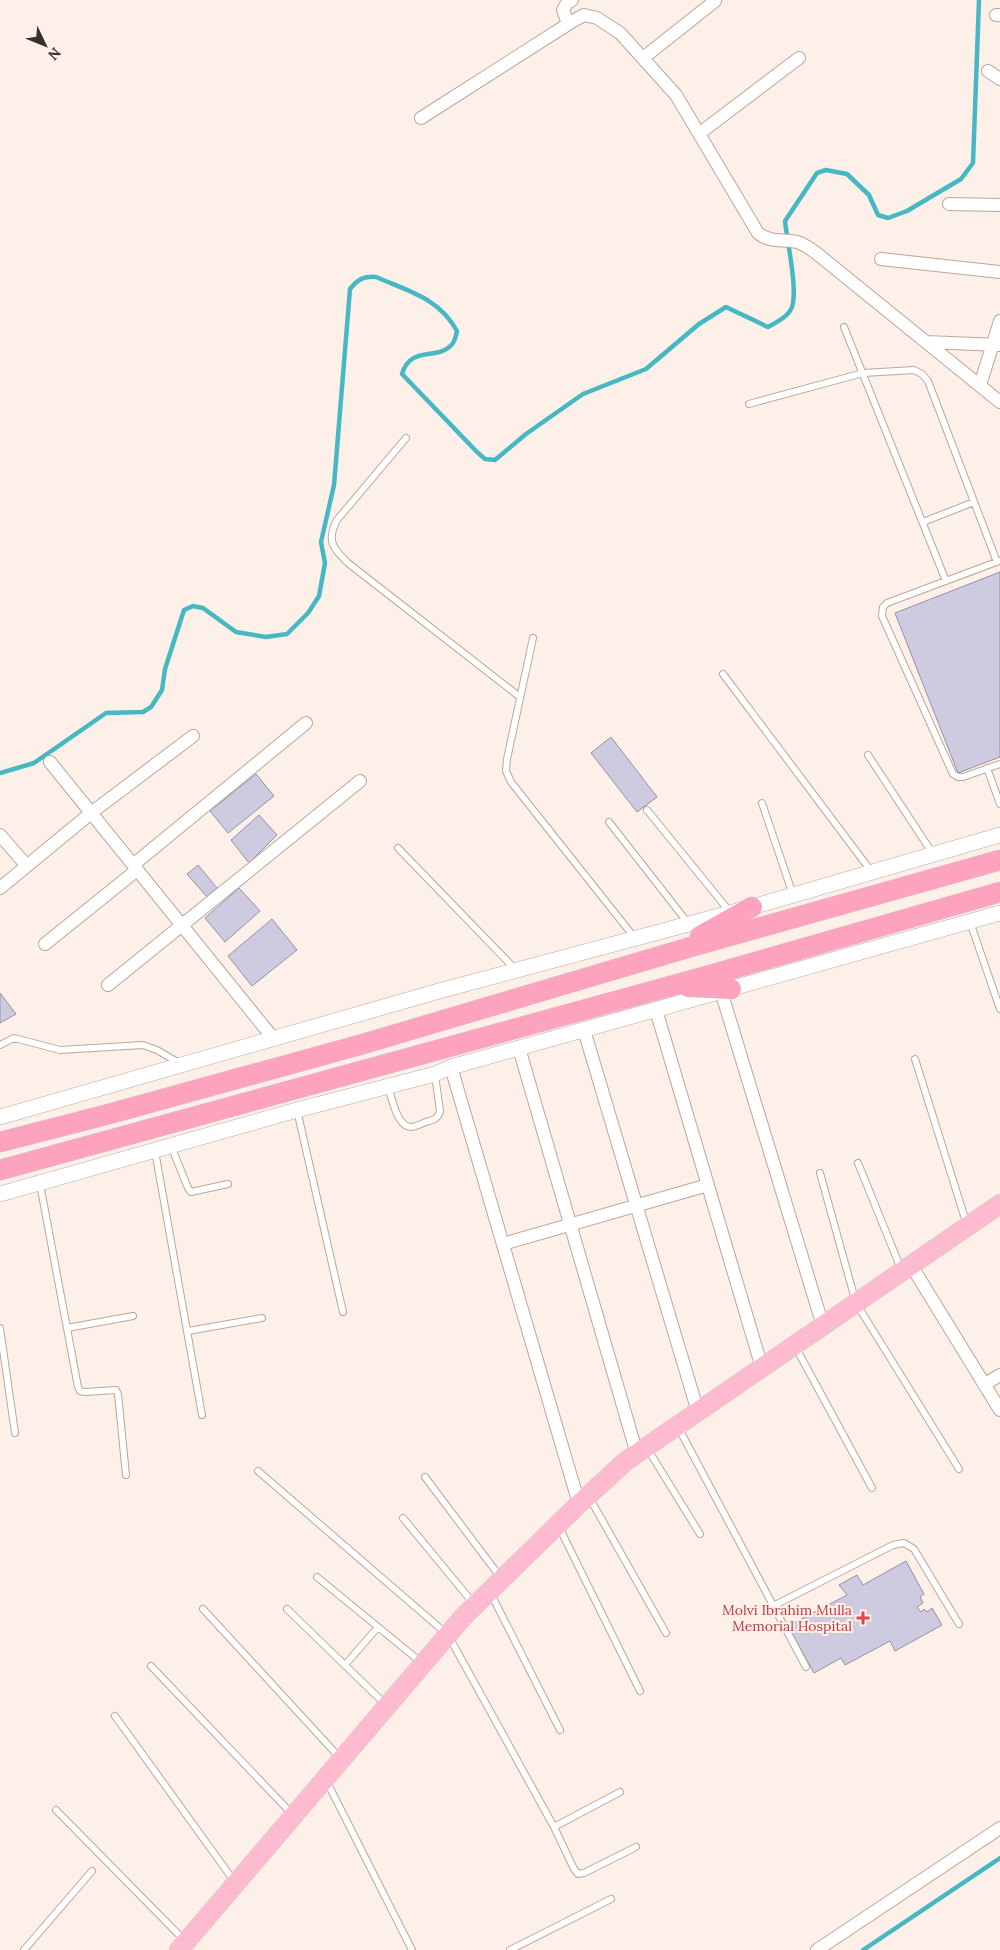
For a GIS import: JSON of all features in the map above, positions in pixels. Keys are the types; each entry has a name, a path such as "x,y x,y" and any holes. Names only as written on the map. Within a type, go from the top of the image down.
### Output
{"highway":[{"path":"0,1142 364,1044 668,954 1000,860"},
{"path":"0,1170 671,986 1000,892"},
{"path":"668,954 752,907"},
{"path":"671,986 726,990"}],"main road":[{"path":"183,1946 475,1605 626,1461 1000,1205"}],"street":[{"path":"568,24 563,10 567,3 572,0"},
{"path":"642,58 715,1"},
{"path":"421,118 568,24 584,16 597,18 620,33 676,96 758,232 769,239 805,245 815,252 1000,402"},
{"path":"700,133 799,58"},
{"path":"988,71 1000,79"},
{"path":"949,204 1000,205"},
{"path":"881,259 1000,272"},
{"path":"980,385 996,345 1000,320"},
{"path":"926,342 996,345"},
{"path":"45,944 306,723"},
{"path":"0,888 91,812 193,736"},
{"path":"50,762 273,1038"},
{"path":"108,985 360,781"},
{"path":"0,1117 516,970 752,907 1000,835"},
{"path":"0,836 27,866"},
{"path":"0,1194 297,1110 435,1074 452,1067 519,1048 1000,914"},
{"path":"726,990 823,1326"},
{"path":"656,1010 762,1368"},
{"path":"584,1030 698,1412"},
{"path":"519,1048 571,1224 642,1451"},
{"path":"452,1067 503,1244 584,1500"},
{"path":"503,1244 708,1185"},
{"path":"907,1268 1000,1410"},
{"path":"984,1385 1000,1375"},
{"path":"817,1950 1000,1828"}],"lane":[{"path":"844,327 946,581"},
{"path":"748,404 863,373 914,370 922,374 928,381 998,561 887,603 883,606 882,616 953,774 958,778 963,777 1000,764"},
{"path":"406,438 337,520 331,532 332,543 338,553 348,563 520,697"},
{"path":"923,522 974,502"},
{"path":"533,638 506,759 506,771 511,782 635,938"},
{"path":"723,674 872,872"},
{"path":"868,754 934,854"},
{"path":"987,768 1000,804"},
{"path":"762,803 793,895"},
{"path":"647,810 730,913"},
{"path":"608,822 689,924"},
{"path":"398,848 516,970"},
{"path":"970,922 1000,1010"},
{"path":"0,1045 14,1038 60,1050 143,1044 182,1065"},
{"path":"915,1059 968,1227"},
{"path":"388,1086 399,1120 404,1125 410,1127 434,1120 439,1116 435,1074"},
{"path":"297,1110 343,1312"},
{"path":"171,1146 188,1188 192,1192 228,1184"},
{"path":"155,1150 202,1415"},
{"path":"858,1164 907,1268"},
{"path":"820,1173 856,1303 959,1469"},
{"path":"40,1182 80,1391 116,1390 118,1394 126,1474"},
{"path":"67,1328 133,1316"},
{"path":"188,1331 262,1318"},
{"path":"0,1328 15,1433"},
{"path":"795,1345 872,1488"},
{"path":"678,1426 806,1667"},
{"path":"642,1451 700,1534"},
{"path":"258,1471 448,1635 578,1874 584,1873 636,1847"},
{"path":"425,1477 496,1585 560,1730"},
{"path":"584,1500 666,1633"},
{"path":"403,1518 475,1605"},
{"path":"558,1525 640,1692"},
{"path":"773,1606 893,1545 904,1543 914,1549 959,1624"},
{"path":"317,1576 423,1664"},
{"path":"203,1609 342,1760"},
{"path":"287,1609 387,1706"},
{"path":"345,1665 378,1627"},
{"path":"151,1666 294,1816"},
{"path":"115,1716 236,1884"},
{"path":"325,1779 412,1950"},
{"path":"554,1827 620,1792"},
{"path":"56,1810 183,1946"},
{"path":"24,1950 92,1871"},
{"path":"510,1950 611,1899"}],"building":[{"path":"1000,572 1000,757 958,773 895,613"},
{"path":"611,737 657,797 637,812 591,753"},
{"path":"256,774 274,796 228,833 210,811"},
{"path":"259,815 277,835 249,863 231,840"},
{"path":"198,865 217,888 207,897 187,874"},
{"path":"239,888 260,911 225,942 205,918"},
{"path":"272,919 297,950 252,986 228,956"},
{"path":"0,993 16,1014 0,1023"},
{"path":"906,1561 924,1594 920,1597 923,1603 917,1607 921,1612 924,1609 927,1612 932,1608 942,1625 895,1651 890,1641 845,1665 841,1658 814,1673 788,1626 847,1595 839,1585 857,1575 863,1585"}],"waterway":[{"path":"0,773 34,763 106,713 143,712 151,707 162,690 165,669 184,610 193,606 203,608 236,632 266,637 287,634 308,613 319,596 325,563 321,542 334,485 350,289 356,283 368,277 376,277 422,297 432,303 450,320 457,331 453,343 447,349 440,352 412,359 406,365 402,374 477,452 485,459 495,460 526,434 583,394 646,369 699,324 726,307 768,327 785,316 790,311 794,299 792,265 785,221 817,173 826,170 847,174 869,195 878,215 888,218 907,211 961,179 973,163 979,0"},
{"path":"863,1950 1000,1858"}],"place":[{"name":"Molvi Ibrahim Mulla Memorial Hospital","path":"863,1618"}]}
